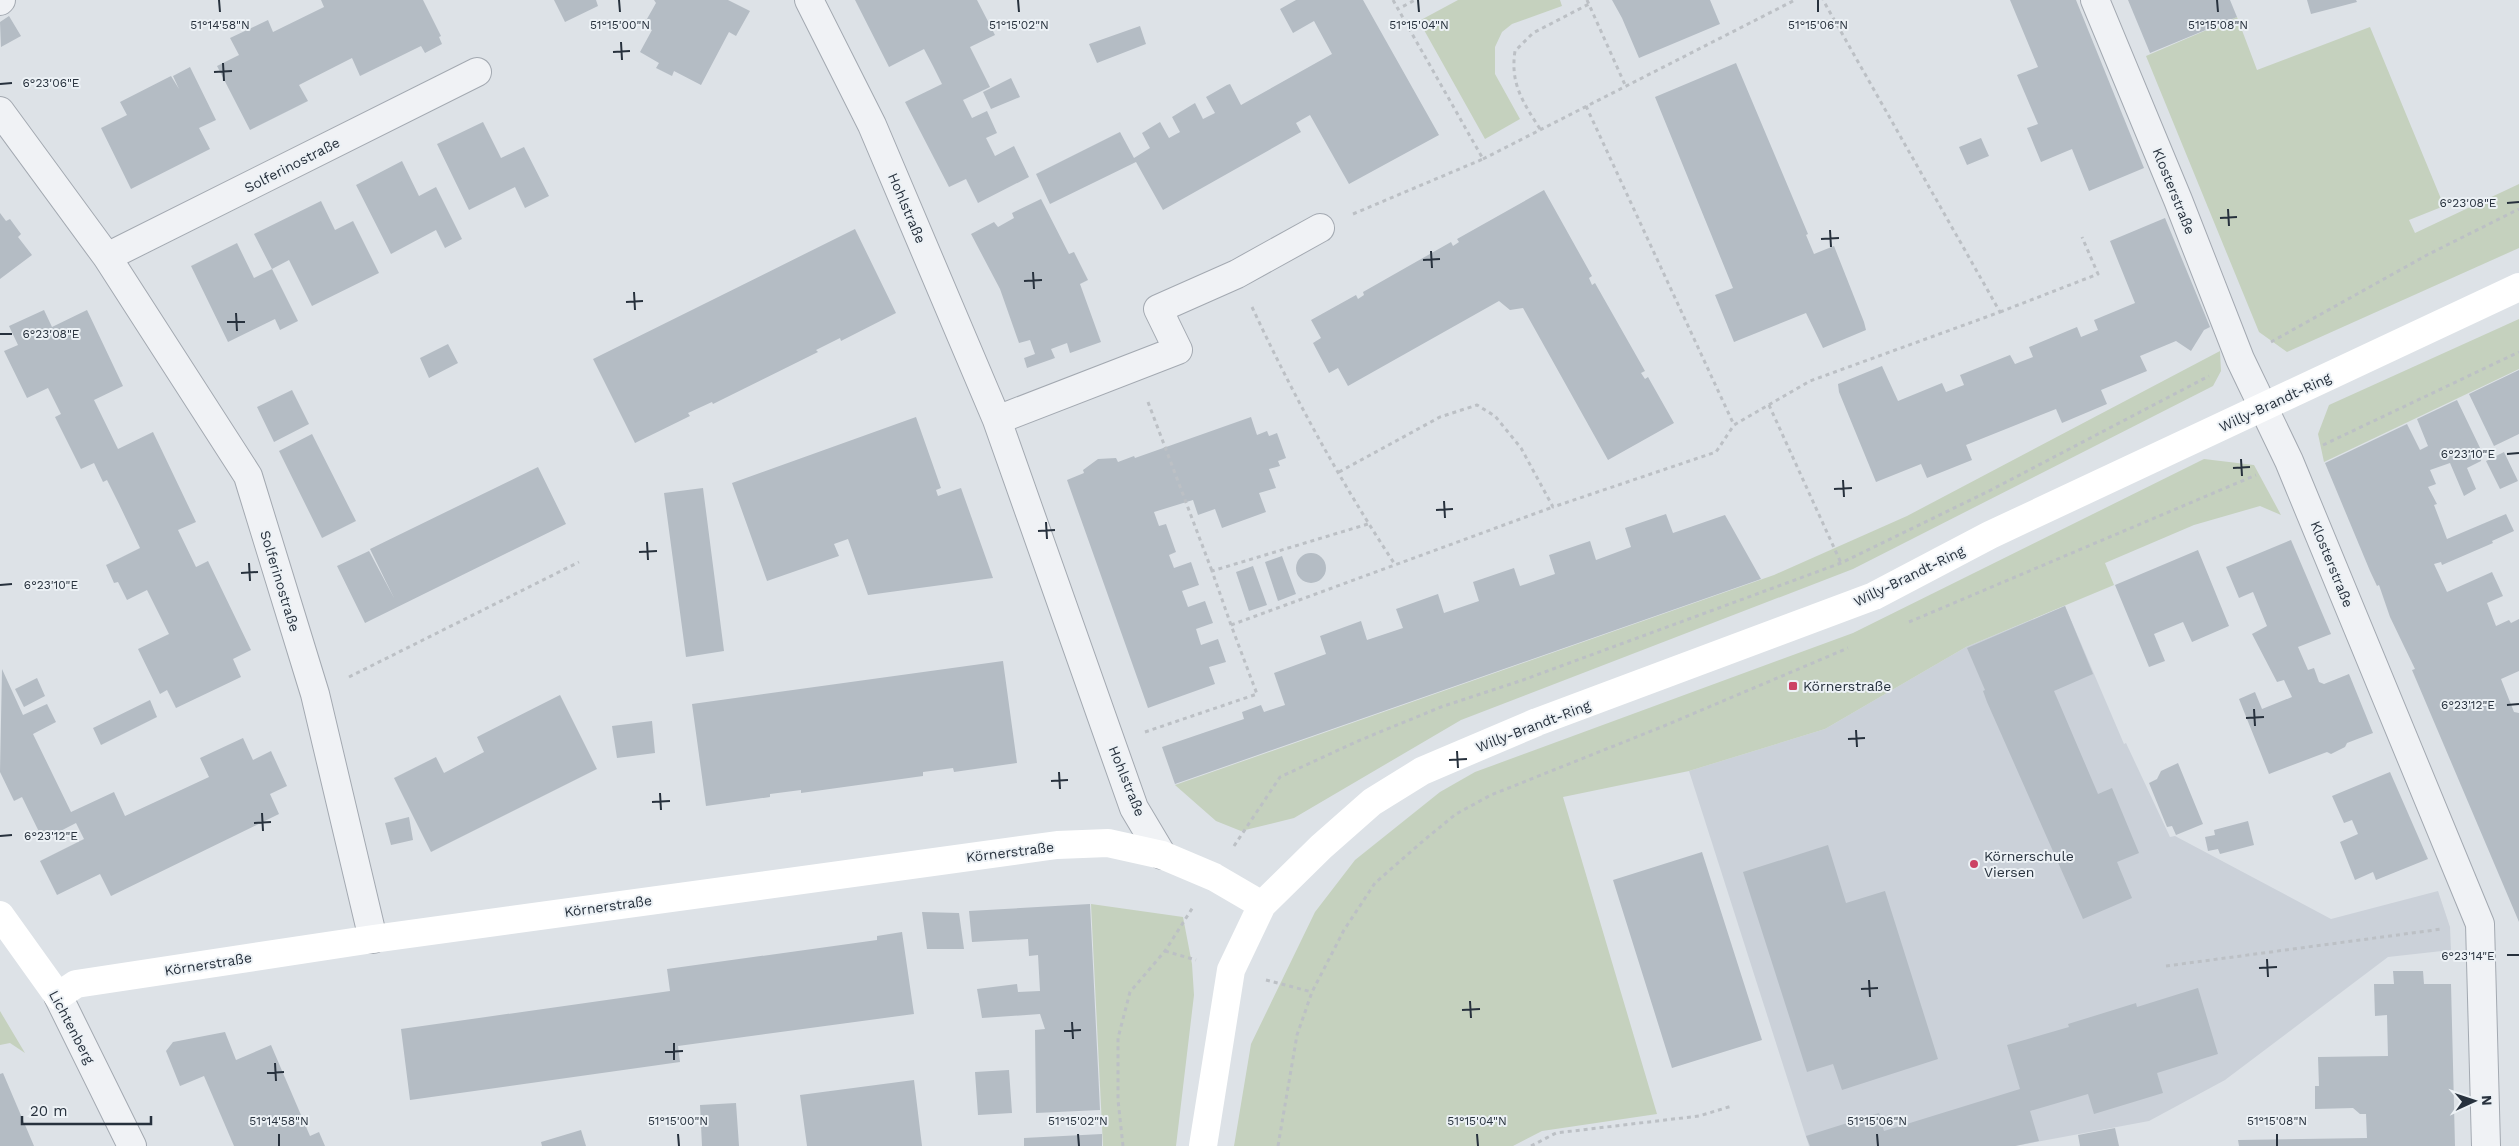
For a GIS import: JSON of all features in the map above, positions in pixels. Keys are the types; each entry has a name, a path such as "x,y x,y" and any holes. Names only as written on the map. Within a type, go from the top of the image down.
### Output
{"main road":[{"name":"Willy-Brandt-Ring","path":"1262,905 1321,847 1372,802 1422,771 1537,722 1874,596 1990,535 2519,287"},
{"name":"Körnerstraße","path":"58,996 76,984 373,939 1057,845 1108,842 1162,855"},
{"path":"1162,855 1214,877 1262,905 1232,970 1204,1146"},
{"name":"Lichtenberg","path":"0,915 58,996"}],"street":[{"name":"Hohlstraße","path":"809,0 872,126 997,420 1134,808 1162,855"},
{"name":"Klosterstraße","path":"2095,0 2178,200 2240,359 2289,461 2480,924 2486,1146"},
{"name":"Solferinostraße","path":"107,257 477,72"},
{"name":"Solferinostraße","path":"0,111 107,257 248,476 315,694 373,939"},
{"path":"997,420 1178,350 1158,309 1237,274 1320,228"},
{"name":"Lichtenberg","path":"58,996 132,1146"}],"path":[{"path":"1393,0 1483,159"},
{"path":"1398,9 1415,0"},
{"path":"1320,228 1483,159 1795,0"},
{"path":"1823,0 2000,312"},
{"path":"1540,129 1522,100 1513,78 1515,51 1533,33 1588,2 1626,87"},
{"path":"1586,106 1734,425"},
{"path":"1231,625 1553,507 1716,452 1734,425 1810,380 2000,312 2098,274 2082,237"},
{"path":"1237,274 1289,386 1368,524 1394,564"},
{"path":"1903,625 2289,461 2519,352"},
{"path":"1112,744 1256,694 1212,571 1134,366"},
{"path":"1339,472 1440,417 1477,405 1495,416 1520,448 1553,507"},
{"path":"1769,405 1841,563"},
{"path":"1212,571 1368,524"},
{"path":"315,694 579,562"},
{"path":"1278,1146 1297,1035 1312,992 1344,930 1375,883 1416,847 1456,814 1490,795 1664,726 1857,644"},
{"path":"2166,966 2480,924"},
{"path":"1531,1146 1556,1133 1699,1116 1732,1106"}],"shaded area":[{"name":"Körnerschule Viersen","path":"2065,606 2124,744 2126,743 2170,837 2175,836 2331,919 2438,891 2450,927 2451,950 2388,957 2225,1080 2149,1121 2015,1146 1809,1146 1689,771 1825,729 1966,647"}],"green space":[{"path":"1458,0 1560,0 1562,6 1512,24 1502,32 1495,47 1495,74 1520,119 1485,139 1419,21"},
{"path":"2237,17 2257,70 2370,27 2444,206 2409,220 2415,233 2519,184 2519,248 2287,352 2259,332 2146,56"},
{"path":"2519,319 2519,369 2324,462 2318,434 2329,405"},
{"path":"2220,351 2221,371 2213,386 1853,569 1461,720 1294,818 1241,831 1216,821 1175,785 1774,575 1907,516"},
{"path":"2204,459 2254,465 2281,515 2260,506 2194,525 2105,563 2114,585 1966,647 1825,729 1689,771 1563,797 1657,1114 1542,1131 1513,1146 1234,1146 1251,1044 1315,912 1355,860 1440,792 1475,772 1853,633"},
{"path":"1091,904 1183,917 1192,964 1194,995 1176,1146 1103,1146"},
{"path":"0,1011 25,1053 10,1043 0,1045"}],"building":[{"path":"321,0 423,0 441,36 439,37 442,44 425,53 421,46 360,76 352,58 299,85 308,101 250,130 217,66 239,55 230,38 268,20 273,32 324,7"},
{"path":"554,0 596,0 598,6 565,22"},
{"path":"654,0 728,0 750,11 736,36 729,32 701,85 674,71 672,76 656,68 659,63 640,52 652,30 643,26 656,3"},
{"path":"855,0 977,0 995,35 970,47 990,87 963,100 972,118 987,111 997,133 986,138 995,156 1014,146 1029,177 978,203 966,179 949,187 905,102 942,84 933,66 924,49 889,67"},
{"path":"1296,0 1363,0 1439,135 1349,184 1310,115 1296,123 1301,132 1163,210 1136,162 1050,204 1036,174 1120,132 1134,158 1150,148 1142,133 1160,122 1169,138 1180,132 1172,117 1195,103 1203,119 1215,113 1206,97 1227,85 1230,84 1241,105 1332,54 1314,21 1293,33 1280,9"},
{"path":"1612,0 1710,0 1720,24 1639,58"},
{"path":"2010,0 2076,0 2144,168 2089,191 2072,149 2041,162 2027,128 2038,124 2017,75 2038,67"},
{"path":"2128,0 2230,0 2237,17 2150,53"},
{"path":"2307,0 2356,0 2357,2 2311,14"},
{"path":"9,16 21,36 1,47 0,22"},
{"path":"1140,26 1146,44 1097,63 1089,44"},
{"path":"1736,63 1808,234 1806,235 1814,254 1834,246 1864,322 1866,330 1823,348 1806,313 1734,342 1715,295 1733,288 1655,97"},
{"path":"190,67 216,120 199,128 210,149 131,189 101,128 127,115 120,102 171,76 179,89 173,76"},
{"path":"1011,78 1020,97 991,109 983,92"},
{"path":"483,122 501,158 524,147 549,196 525,208 515,187 469,210 437,144"},
{"path":"1981,138 1989,156 1967,165 1959,147"},
{"path":"402,161 419,196 436,187 462,239 445,248 436,230 391,254 356,185"},
{"path":"1544,190 1592,276 1589,278 1592,285 1595,283 1645,371 1641,373 1645,379 1648,377 1674,423 1608,460 1523,308 1510,310 1499,301 1348,386 1338,368 1329,373 1313,343 1321,338 1311,320 1356,295 1358,299 1364,295 1363,292 1451,242 1453,246 1459,242 1457,239"},
{"path":"1041,199 1069,254 1074,252 1088,280 1080,284 1101,342 1070,353 1067,343 1051,349 1055,358 1027,368 1024,358 1035,354 1030,340 1019,343 1000,289 971,234 994,222 998,227 1014,218 1012,213"},
{"path":"321,201 335,230 353,221 379,273 312,306 289,260 272,269 254,234"},
{"path":"0,213 6,221 10,219 21,234 18,237 32,255 0,279"},
{"path":"2165,218 2210,327 2204,330 2191,351 2176,341 2140,356 2147,371 2101,390 2107,404 2062,423 2056,409 1966,445 1972,460 1927,478 1921,464 1876,482 1839,392 1838,384 1882,366 1898,401 1942,383 1946,392 1964,385 1960,375 2010,355 2015,364 2033,357 2029,347 2077,327 2081,337 2098,330 2094,320 2135,303 2110,241"},
{"path":"855,229 896,313 841,341 840,338 816,350 818,352 713,404 712,402 688,413 690,416 635,443 593,359"},
{"path":"237,243 254,278 272,269 298,321 280,330 275,319 228,342 191,266"},
{"path":"44,310 52,327 87,310 123,386 94,400 118,449 153,432 196,522 178,530 196,567 208,561 251,650 233,659 241,677 176,708 167,690 160,694 138,649 169,634 147,590 127,600 118,582 114,583 106,565 140,548 119,504 107,480 103,482 94,463 81,469 55,417 61,414 48,388 27,398 4,351 18,345 9,326"},
{"path":"448,344 458,363 429,378 420,358"},
{"path":"2519,370 2519,434 2494,446 2469,394"},
{"path":"292,390 309,424 274,442 257,407"},
{"path":"2457,400 2482,452 2481,461 2467,468 2476,489 2464,496 2450,463 2430,470 2436,484 2428,487 2437,504 2434,505 2447,539 2506,514 2514,531 2492,541 2493,543 2442,565 2441,562 2434,564 2447,592 2492,572 2503,596 2487,603 2496,626 2509,620 2511,623 2519,619 2519,671 2501,679 2514,712 2519,713 2519,922 2412,670 2415,669 2390,617 2379,585 2377,586 2370,571 2325,463 2407,424 2420,450 2428,446 2417,419"},
{"path":"916,417 941,488 936,490 938,496 961,488 993,578 868,595 848,539 834,544 839,556 767,581 732,483"},
{"path":"1251,417 1257,435 1267,431 1269,436 1277,433 1286,458 1278,461 1280,466 1269,469 1276,488 1259,493 1266,512 1222,528 1215,509 1198,515 1193,500 1154,512 1159,526 1166,524 1176,552 1169,555 1174,568 1191,562 1199,585 1182,591 1188,607 1205,601 1213,623 1196,629 1201,645 1218,639 1226,662 1209,667 1215,684 1148,708 1067,480 1084,473 1083,470 1098,459 1116,458 1118,462 1134,456 1135,458"},
{"path":"312,434 356,521 322,538 279,451"},
{"path":"2504,452 2518,481 2500,489 2486,461"},
{"path":"538,467 566,524 365,623 337,566 369,551 394,598 370,549"},
{"path":"703,488 724,651 686,657 664,493"},
{"path":"1666,514 1673,533 1725,515 1761,579 1175,784 1162,747 1244,719 1242,712 1261,705 1264,712 1285,705 1274,673 1326,654 1320,636 1361,621 1367,640 1403,628 1396,609 1438,594 1444,613 1479,601 1473,582 1514,568 1520,586 1555,574 1549,555 1590,541 1596,560 1631,547 1625,528"},
{"path":"2291,540 2331,634 2298,647 2308,670 2314,668 2319,682 2324,684 2349,674 2373,733 2347,743 2345,747 2331,754 2327,752 2269,774 2239,699 2255,692 2262,709 2292,697 2284,680 2277,682 2252,634 2267,626 2253,592 2239,598 2226,567"},
{"path":"2198,550 2229,626 2192,642 2183,622 2154,634 2165,661 2149,667 2115,585"},
{"path":"1311,553 1317,554 1325,562 1325,574 1317,582 1311,583 1305,582 1297,574 1296,568 1297,562 1305,554"},
{"path":"1282,556 1296,594 1278,601 1265,562"},
{"path":"1253,566 1267,605 1249,611 1236,572"},
{"path":"2065,606 2093,674 2054,691 2098,794 2112,788 2139,853 2117,862 2132,898 2083,919 1987,702 1983,691 1985,690 1967,648"},
{"path":"1003,661 1017,763 954,772 953,768 923,772 923,776 801,793 801,790 770,794 770,797 706,806 692,704"},
{"path":"2,669 23,715 47,704 56,722 33,734 71,812 114,792 125,816 209,777 200,758 243,738 253,760 271,751 287,786 270,794 279,814 111,896 100,874 57,895 40,861 84,839 76,823 43,840 22,797 14,801 0,772"},
{"path":"37,678 45,696 24,707 15,689"},
{"path":"560,695 597,769 431,852 394,778 436,757 444,773 484,752 477,737"},
{"path":"150,700 157,717 101,745 93,728"},
{"path":"652,721 655,753 617,758 612,726"},
{"path":"2178,763 2203,824 2176,835 2172,826 2167,827 2149,783 2157,779 2161,771"},
{"path":"2390,772 2428,859 2376,880 2373,872 2355,880 2340,842 2358,834 2352,820 2344,823 2332,796"},
{"path":"409,817 413,840 391,845 385,823"},
{"path":"2248,821 2254,845 2220,854 2218,849 2208,851 2205,837 2215,835 2214,830"},
{"path":"1828,845 1846,903 1885,891 1938,1059 1842,1090 1833,1064 1807,1072 1743,872"},
{"path":"1702,852 1762,1040 1672,1068 1613,880"},
{"path":"1090,904 1100,1110 1036,1113 1035,1030 1045,1029 1040,1014 982,1018 977,989 1017,984 1018,992 1040,991 1038,955 1029,956 1028,939 972,942 969,911"},
{"path":"922,912 959,913 964,949 927,949"},
{"path":"902,932 914,1014 678,1046 680,1062 410,1100 401,1029 670,991 667,969 877,940 877,936"},
{"path":"2393,971 2423,971 2424,984 2451,984 2455,1146 2239,1146 2238,1140 2367,1138 2366,1114 2360,1114 2353,1108 2315,1109 2315,1086 2319,1086 2318,1057 2388,1056 2387,1015 2375,1016 2374,984 2394,984"},
{"path":"2198,988 2218,1054 2157,1073 2163,1093 2094,1114 2088,1094 2030,1111 2039,1141 2015,1146 1810,1146 1806,1136 1879,1113 1884,1131 2020,1089 2007,1045 2069,1027 2068,1024 2136,1003 2137,1007"},
{"path":"225,1032 236,1060 271,1045 310,1136 319,1132 325,1146 234,1146 204,1076 180,1086 166,1051 173,1042"},
{"path":"1009,1070 1012,1113 978,1115 975,1072"},
{"path":"3,1073 34,1146 0,1146 0,1074"},
{"path":"914,1080 922,1146 807,1146 800,1095"},
{"path":"736,1103 739,1146 702,1146 700,1105"},
{"path":"2115,1128 2119,1146 2080,1146 2078,1135"},
{"path":"581,1130 586,1146 542,1146 541,1142"},
{"path":"1102,1134 1102,1146 1024,1146 1024,1138"}],"place":[{"name":"Körnerstraße","path":"1793,686"},
{"name":"Körnerschule Viersen","path":"1974,864"}]}
